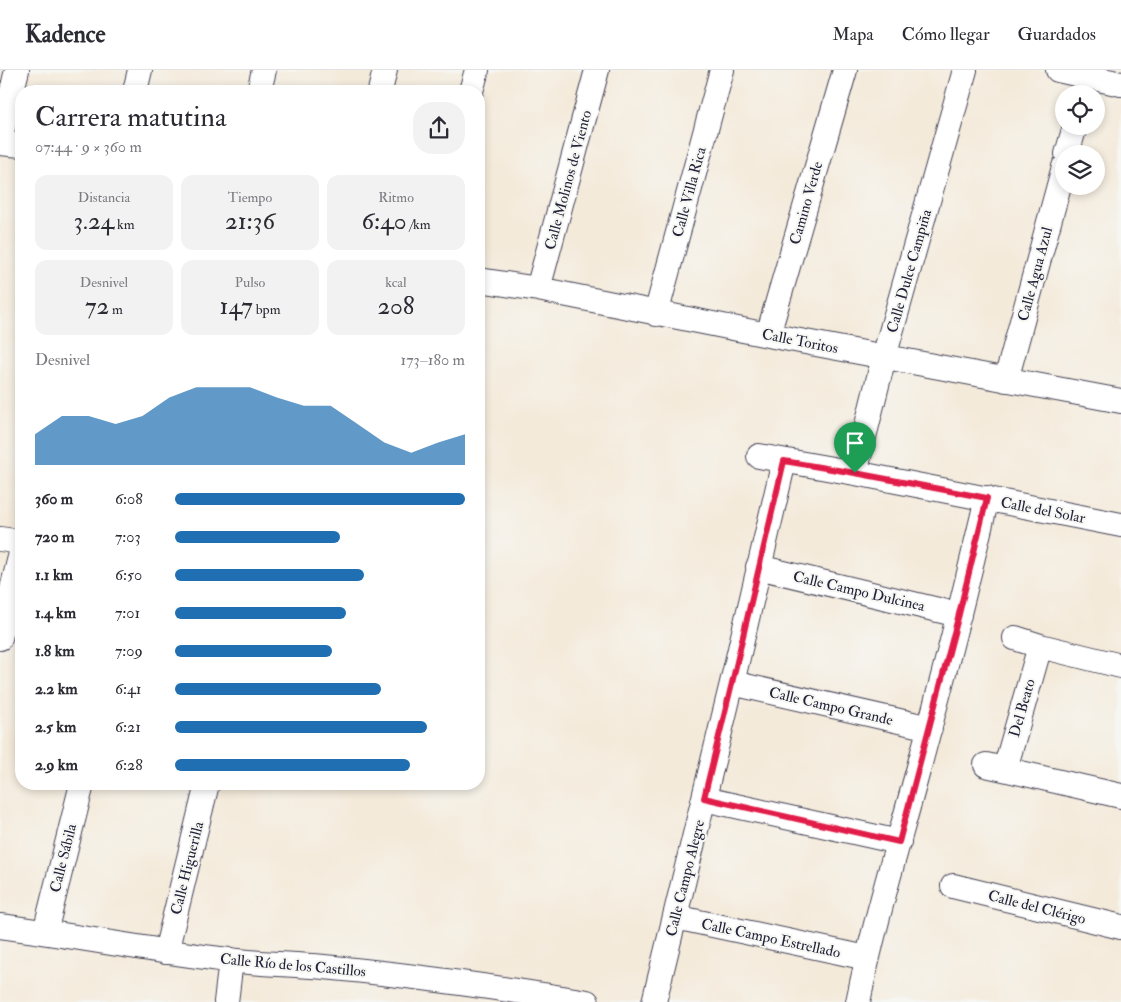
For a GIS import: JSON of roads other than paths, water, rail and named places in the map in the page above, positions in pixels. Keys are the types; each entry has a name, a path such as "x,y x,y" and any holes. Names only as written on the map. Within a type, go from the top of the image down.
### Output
{"street":[{"path":"15,144 0,142 17,70"},
{"path":"136,85 140,70"},
{"path":"260,85 264,70"},
{"path":"381,85 385,70"},
{"path":"473,85 477,70"},
{"name":"Calle Molinos de Viento","path":"538,289 597,70"},
{"name":"Calle Villa Rica","path":"656,314 722,70"},
{"name":"Camino Verde","path":"768,335 845,70"},
{"name":"Calle Dulce Campiña","path":"855,473 884,357 965,70"},
{"path":"1058,70 1086,85 1121,84"},
{"name":"Calle Agua Azul","path":"1006,380 1056,195"},
{"name":"Calle Toritos","path":"485,281 538,289 656,314 1121,401"},
{"name":"Calle del Solar","path":"759,456 1121,525"},
{"name":"Calle Campo Alegre","path":"654,1002 676,917 784,461"},
{"path":"858,1002 867,958 930,728 987,498"},
{"path":"0,540 15,541"},
{"name":"Calle Campo Dulcinea","path":"758,567 959,614"},
{"path":"0,638 15,577"},
{"path":"1015,638 1121,666"},
{"name":"Del Beato","path":"1040,646 996,767 1121,796"},
{"name":"Calle Campo Grande","path":"732,683 930,728"},
{"name":"Calle Sábila","path":"45,932 80,790"},
{"name":"Calle Higuerilla","path":"166,952 206,790"},
{"path":"704,798 899,842"},
{"name":"Calle del Clérigo","path":"953,886 1121,928"},
{"name":"Calle Campo Estrellado","path":"676,917 867,958"},
{"name":"Calle Río de los Castillos","path":"0,926 166,952 231,960 324,967 468,984 587,1002"},
{"path":"226,1002 231,960"}]}
